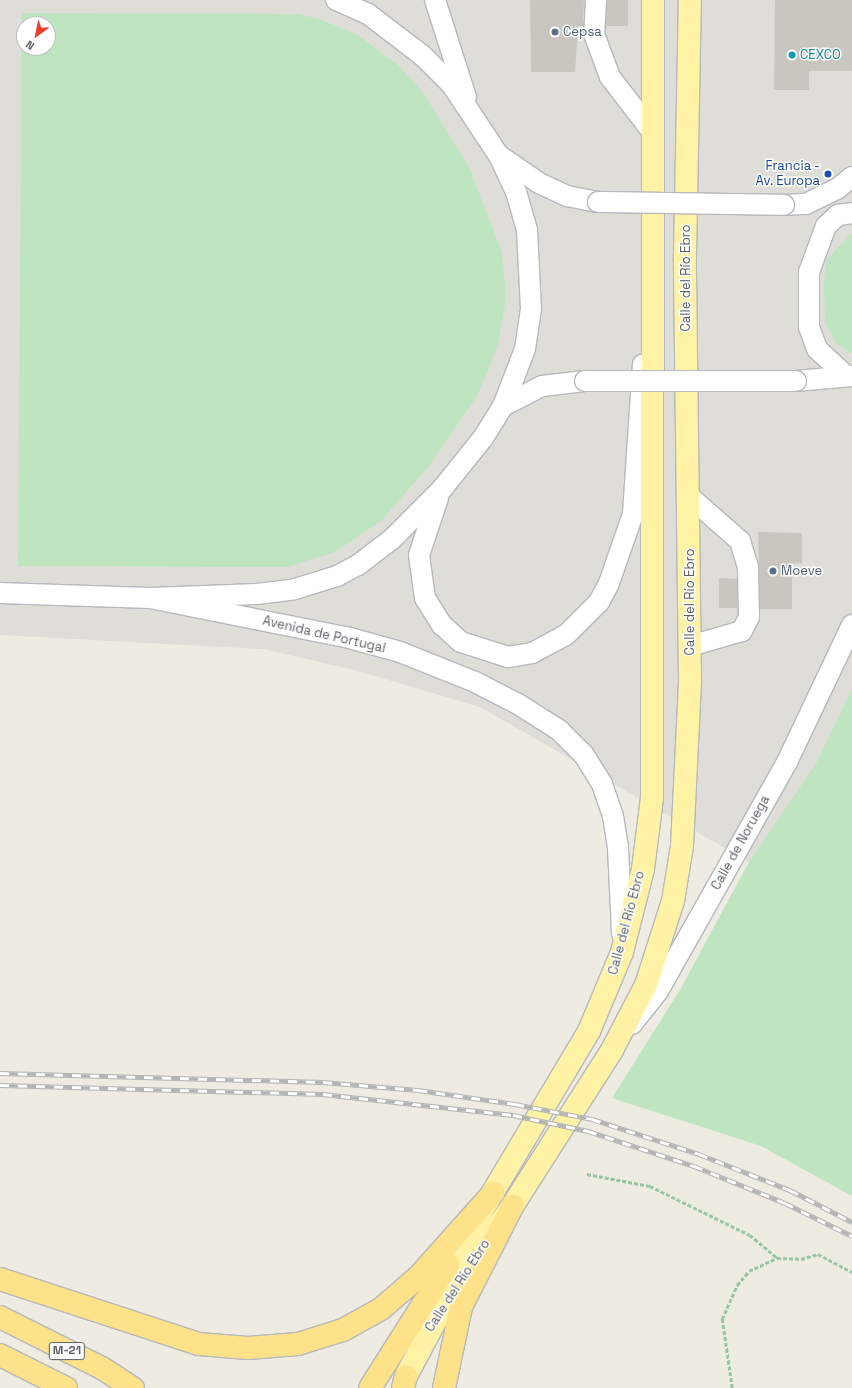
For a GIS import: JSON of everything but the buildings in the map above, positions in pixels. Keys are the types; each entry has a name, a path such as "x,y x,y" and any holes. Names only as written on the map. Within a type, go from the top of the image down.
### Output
{"highway":[{"path":"0,1279 199,1344 248,1348 298,1344 343,1330 381,1309 418,1277 493,1193"},
{"path":"444,1388 461,1307 513,1205"},
{"path":"370,1388 448,1264"},
{"name":"M-21","path":"0,1317 102,1368 133,1388"},
{"name":"M-21","path":"0,1355 66,1388"}],"main road":[{"name":"Calle del Río Ebro","path":"404,1382 424,1315 448,1264 493,1193 589,1031 622,952 643,869 652,798 654,564 651,130 653,0"},
{"name":"Calle del Río Ebro","path":"404,1382 452,1290 513,1205 612,1050 646,985 673,901 687,788 690,646 690,497 685,255 690,3"}],"street":[{"path":"150,598 257,594 316,584 337,576 375,553 442,489 503,406 525,349 531,309 532,270 522,215 499,156 452,85 423,56 368,14 336,0"},
{"path":"435,0 473,116"},
{"path":"596,0 594,34 610,77 651,130"},
{"path":"499,156 539,183 567,196 598,202 784,205 806,204 837,189 852,177"},
{"path":"849,376 817,348 809,327 813,256 826,226 844,214 852,189"},
{"path":"784,205 844,214"},
{"path":"442,489 423,535 419,555 420,577 432,612 461,642 508,657 532,653 566,635 587,616 609,583 633,514 651,252"},
{"path":"503,406 542,386 585,381 796,381 849,376"},
{"path":"690,497 740,541 748,568 749,617 742,630 690,646"},
{"name":"Avenida de Portugal","path":"0,593 150,598 346,637 400,652 475,682 559,730 584,756 602,784 613,816 622,900 622,952"},
{"name":"Calle de Noruega","path":"612,1050 658,992 787,762 852,625"}],"path":[{"path":"587,1174 650,1186 750,1235 776,1258"},
{"path":"732,1388 722,1319 737,1285 748,1271 776,1258 801,1260 818,1254 852,1272"}],"shaded area":[{"path":"0,0 852,0 852,914 749,862 480,707 351,669 263,649 0,635"}],"green space":[{"path":"22,13 298,14 319,19 356,34 398,65 422,91 469,167 502,253 506,299 497,348 477,396 429,466 381,521 335,552 287,567 18,566 22,56 56,56 56,16 22,16"},
{"path":"852,233 852,354 836,343 825,322 824,281 827,259"},
{"path":"852,689 852,1196 761,1146 612,1098 681,988 749,862 816,764"}],"railway":[{"path":"0,1073 323,1082 418,1090 515,1104 592,1119 699,1154 790,1190 852,1222"},
{"path":"0,1085 323,1094 513,1115 588,1131 694,1166 785,1203 852,1236"}],"place":[{"name":"Cepsa","path":"555,32"},
{"name":"CEXCO","path":"792,55"},
{"name":"Francia - Av. Europa","path":"828,174"},
{"name":"Moeve","path":"773,571"}]}
